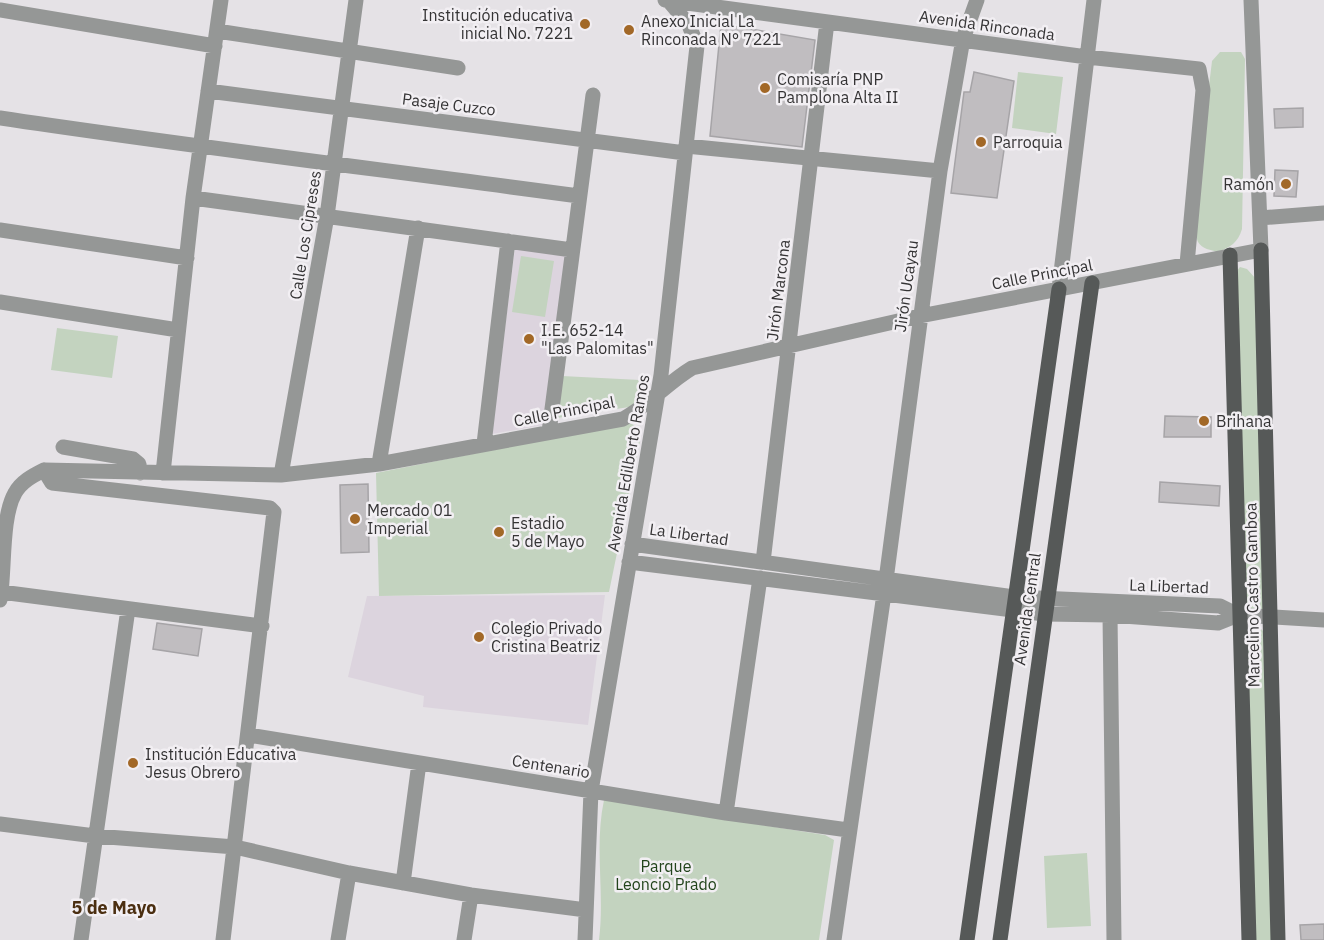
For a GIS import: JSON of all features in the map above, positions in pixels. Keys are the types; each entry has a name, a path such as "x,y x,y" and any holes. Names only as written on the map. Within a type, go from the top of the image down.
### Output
{"main road":[{"name":"Marcelino Castro Gamboa","path":"1261,250 1278,940"},
{"name":"Marcelino Castro Gamboa","path":"1230,255 1238,615 1249,940"},
{"name":"Avenida Central","path":"1000,940 1092,283"},
{"name":"Avenida Central","path":"967,940 1059,289"}],"street":[{"path":"163,473 193,198 221,0"},
{"name":"Calle Los Cipreses","path":"281,475 327,216 356,0"},
{"name":"Avenida Rinconada","path":"667,0 1087,57 1198,69 1203,90 1187,264"},
{"name":"Avenida Edilberto Ramos","path":"585,940 591,791 658,394 697,46 689,25 667,0"},
{"name":"Jirón Ucayau","path":"834,940 848,830 885,586 940,171 963,39 977,0"},
{"path":"1059,289 1094,0"},
{"path":"1251,0 1261,250"},
{"path":"0,9 216,39 349,50 458,68"},
{"name":"Jirón Marcona","path":"763,562 827,22"},
{"name":"Pasaje Cuzco","path":"208,91 587,141 811,158 940,171"},
{"path":"549,432 593,94"},
{"path":"0,118 200,148 335,162 579,196"},
{"path":"193,198 573,250"},
{"path":"1260,218 1324,213"},
{"path":"379,464 418,228"},
{"path":"0,230 187,258"},
{"path":"484,444 508,241"},
{"name":"Calle Principal","path":"44,470 281,475 379,464 623,419 640,410 674,378 692,368 920,316 1261,250"},
{"path":"0,302 178,330"},
{"path":"63,447 133,459 139,464 140,472"},
{"path":"224,940 276,517 270,508 52,483 44,470 27,479 5,501 1,596 262,626"},
{"name":"La Libertad","path":"632,544 763,562 885,586 1013,604 1110,615 1218,623 1238,615"},
{"name":"La Libertad","path":"629,562 760,578 885,586"},
{"path":"726,813 760,578"},
{"name":"La Libertad","path":"1045,607 1220,606 1238,615"},
{"path":"81,940 128,609"},
{"path":"1110,615 1114,940"},
{"path":"1238,615 1324,620"},
{"name":"Centenario","path":"249,735 726,813 848,830"},
{"path":"403,882 419,763"},
{"path":"0,824 95,836 235,847 349,873 471,895 586,910"},
{"path":"338,940 349,873"},
{"path":"464,940 471,895"}],"shaded area":[{"name":"I.E. 652-14 \"Las Palomitas\"","path":"515,248 566,252 543,425 492,434"},
{"name":"Colegio Privado Cristina Beatriz","path":"605,595 588,725 423,707 424,696 348,677 367,596"}],"green space":[{"path":"1220,52 1241,52 1245,59 1242,229 1233,244 1218,252 1207,249 1198,242 1196,210 1212,61"},
{"path":"1018,72 1063,77 1056,134 1012,128"},
{"path":"521,256 554,261 545,317 512,312"},
{"path":"1240,267 1247,269 1256,279 1265,606 1262,612 1245,608 1236,272"},
{"path":"57,328 118,336 112,378 51,370"},
{"path":"562,376 640,380 643,384 642,400 636,406 557,418"},
{"name":"Estadio 5 de Mayo","path":"632,424 638,428 640,441 609,592 379,596 376,473"},
{"path":"1261,629 1266,634 1274,940 1253,940 1248,630"},
{"name":"Parque Leoncio Prado","path":"604,800 825,835 834,840 819,940 599,940 601,922 600,835"},
{"path":"1087,853 1091,926 1047,928 1044,856"}],"building":[{"name":"Comisaría PNP Pamplona Alta II","path":"721,24 815,40 802,147 710,136"},
{"name":"Parroquia","path":"974,72 1014,81 997,198 951,193 964,92 970,92"},
{"path":"1303,108 1303,127 1275,128 1274,109"},
{"name":"Ramón","path":"1275,170 1298,171 1296,197 1274,196"},
{"path":"1165,416 1211,417 1211,437 1164,437"},
{"path":"1160,482 1220,486 1219,506 1159,502"},
{"name":"Mercado 01 Imperial","path":"368,484 369,552 341,553 340,485"},
{"path":"157,623 202,629 198,656 153,649"},
{"path":"1324,924 1324,940 1301,940 1300,925"}],"place":[{"name":"Institución educativa inicial No. 7221","path":"585,24"},
{"name":"Anexo Inicial La Rinconada N° 7221","path":"629,30"},
{"name":"Comisaría PNP Pamplona Alta II","path":"765,88"},
{"name":"Parroquia","path":"981,142"},
{"name":"Ramón","path":"1286,184"},
{"name":"I.E. 652-14 \"Las Palomitas\"","path":"529,339"},
{"name":"Brihana","path":"1204,421"},
{"name":"Mercado 01 Imperial","path":"355,519"},
{"name":"Estadio 5 de Mayo","path":"499,532"},
{"name":"Colegio Privado Cristina Beatriz","path":"479,637"},
{"name":"Institución Educativa Jesus Obrero","path":"133,763"}],"district":[{"name":"5 de Mayo","path":"114,907"}]}
